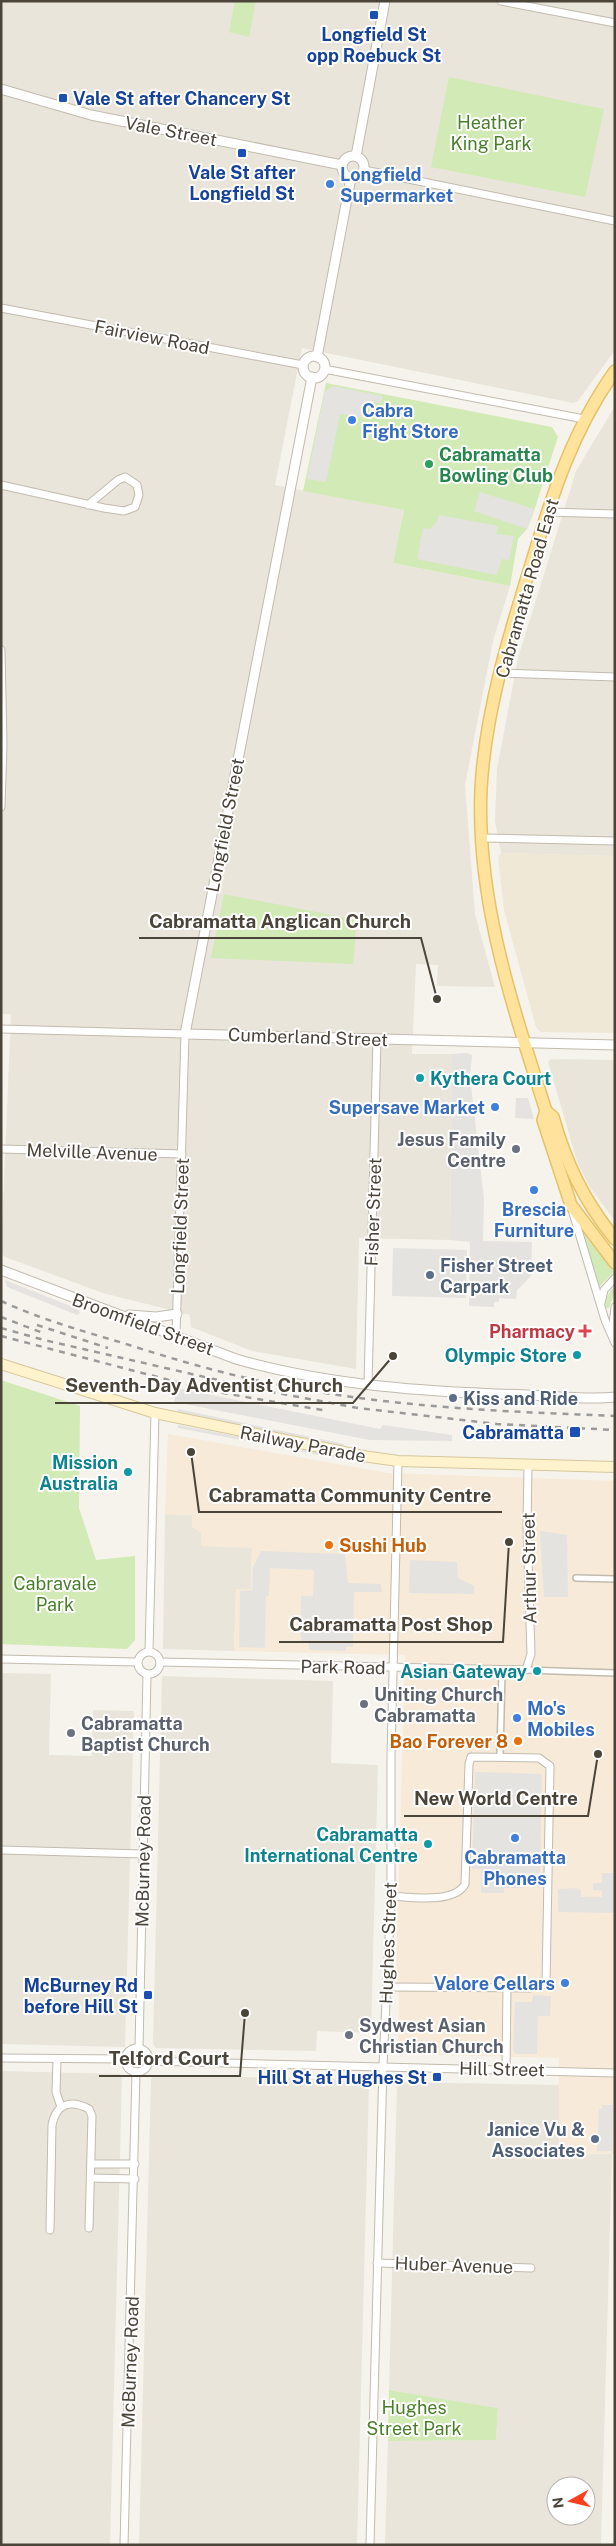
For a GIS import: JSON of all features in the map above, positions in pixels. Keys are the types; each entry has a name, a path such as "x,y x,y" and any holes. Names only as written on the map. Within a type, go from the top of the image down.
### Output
{"main road":[{"name":"Cabramatta Road East","path":"615,371 584,420 572,446 548,512 512,624 500,674 483,764 481,790 483,838 492,924 546,1111 544,1120 571,1205 615,1263"},
{"name":"Cabramatta Road East","path":"546,1111 553,1117 566,1160 581,1192 591,1209 615,1239"},
{"name":"Railway Parade","path":"1,1364 155,1413 341,1452 398,1461 615,1467"}],"street":[{"path":"356,156 385,1"},
{"path":"501,1 615,23"},
{"name":"Vale Street","path":"1,89 98,116 342,165"},
{"path":"356,156 363,162 364,170 358,178 351,178 345,175 342,165 346,158 356,156"},
{"path":"364,170 615,221"},
{"path":"317,357 351,178"},
{"name":"Fairview Road","path":"1,308 303,365"},
{"path":"310,357 317,357 323,361 324,369 320,376 312,378 305,372 303,365 310,357"},
{"path":"324,369 584,420"},
{"name":"Longfield Street","path":"176,1336 185,1034 312,378"},
{"path":"1,485 88,505 124,511 135,507 139,495 137,485 125,477 118,480 88,505"},
{"path":"548,512 615,514"},
{"path":"1,650 3,745 1,808"},
{"path":"500,674 615,677"},
{"path":"483,838 615,841"},
{"name":"Cumberland Street","path":"1,1029 615,1046"},
{"name":"Fisher Street","path":"368,1384 377,1040"},
{"name":"Melville Avenue","path":"1,1149 182,1154"},
{"name":"Cabramatta Road East","path":"571,1205 600,1306 615,1343"},
{"name":"Broomfield Street","path":"1,1270 250,1363 368,1384 470,1393 615,1397"},
{"path":"600,1306 604,1290 615,1278"},
{"name":"Cabramatta Road East","path":"612,1334 615,1307"},
{"path":"116,1314 156,1317 177,1314"},
{"path":"148,1651 155,1413"},
{"name":"Hughes Street","path":"370,2545 383,2066 391,1896 393,1668 398,1461"},
{"name":"Arthur Street","path":"526,1670 531,1654 527,1528 528,1465"},
{"path":"576,1578 615,1579"},
{"path":"148,1651 155,1653 160,1662 156,1671 147,1674 141,1671 137,1662 142,1653 148,1651"},
{"path":"1,1659 137,1662"},
{"name":"Park Road","path":"160,1662 526,1670"},
{"path":"500,1756 502,1670"},
{"path":"526,1670 615,1673"},
{"name":"McBurney Road","path":"139,2048 147,1674"},
{"path":"387,1987 530,1988 546,1984 550,1766 538,1758 476,1756 469,1761 465,1884 458,1893 439,1898 391,1896"},
{"path":"1,1850 143,1854"},
{"path":"506,2070 507,1987"},
{"path":"139,2048 146,2051 149,2061 146,2068 136,2072 130,2069 125,2059 128,2052 139,2048"},
{"path":"1,2058 57,2060 125,2059"},
{"path":"57,2060 56,2092 61,2107"},
{"name":"Hill Street","path":"149,2061 615,2073"},
{"name":"McBurney Road","path":"124,2545 135,2179 136,2072"},
{"path":"50,2230 52,2125 54,2114 61,2107 73,2106 89,2109 92,2116 90,2228"},
{"path":"92,2164 135,2164"},
{"path":"91,2178 135,2179"},
{"name":"Huber Avenue","path":"377,2263 531,2268"}],"shaded area":[{"path":"1,1 615,1 615,350 578,401 573,403 302,348 275,485 404,510 393,563 510,586 493,641 465,785 475,914 495,987 437,986 438,965 416,964 412,1054 452,1054 450,1240 359,1238 356,1369 252,1351 191,1327 190,1315 103,1293 5,1257 1,1253 11,1014 1,1014"},
{"path":"333,386 383,396 381,403 369,401 366,418 340,414 326,482 307,479 325,391"},
{"path":"615,406 615,856 501,853 495,821 497,769 518,658 576,471"},
{"path":"480,492 534,509 527,529 474,511"},
{"path":"439,515 498,526 496,534 514,536 509,560 502,559 497,575 417,559 423,528 430,529 437,522"},
{"path":"501,853 615,856 615,1033 540,1032 536,1027 504,910 498,857"},
{"path":"466,1053 472,1055 470,1076 484,1199 483,1241 532,1242 531,1276 517,1290 516,1299 499,1298 499,1302 494,1302 494,1307 469,1306 470,1242 450,1240 452,1054"},
{"path":"551,1059 615,1060 615,1221 589,1186 577,1161 548,1062"},
{"path":"516,1098 528,1098 534,1119 515,1118"},
{"name":"Fisher Street Carpark","path":"393,1248 467,1250 466,1298 392,1296"},
{"path":"5,1280 78,1309 80,1313 77,1315 7,1287"},
{"path":"177,1388 380,1429 383,1425 452,1435 452,1441 370,1440 174,1402"},
{"path":"178,1409 344,1444 343,1447 178,1412"},
{"path":"178,1425 365,1461 365,1464 178,1428"},
{"path":"168,1434 388,1473 615,1481 615,2154 559,2153 559,2058 401,2054 398,2049 399,1998 396,1975 405,1655 234,1651 236,1589 251,1589 252,1548 201,1546 201,1533 192,1527 192,1515 165,1514"},
{"path":"165,1514 192,1515 201,1533 201,1546 252,1547 251,1589 236,1589 234,1651 163,1649"},
{"path":"540,1531 567,1535 568,1597 544,1597"},
{"path":"261,1551 345,1554 348,1583 381,1584 382,1592 354,1592 353,1647 346,1647 346,1651 309,1650 309,1643 301,1642 301,1596 313,1596 314,1570 270,1568 269,1596 266,1596 265,1648 239,1647 240,1591 252,1590 253,1567"},
{"path":"410,1560 457,1562 458,1578 474,1586 474,1594 409,1593"},
{"path":"1,1673 51,1674 49,1755 92,1756 93,1710 134,1711 125,2047 1,2044"},
{"path":"162,1676 333,1681 331,1763 378,1765 371,2033 317,2031 316,2051 156,2048 153,2043"},
{"path":"475,1772 542,1774 540,1874 524,1873 524,1888 504,1888 504,1893 481,1893 481,1869 472,1869"},
{"path":"602,1873 615,1873 615,1913 558,1912 558,1889 576,1888 581,1890 581,1897 602,1897 602,1891 593,1890 593,1883 602,1883"},
{"path":"533,1995 551,1996 550,2016 538,2016 537,2054 516,2054 513,2050 515,2002 532,2002"},
{"path":"1,2071 120,2074 122,2076 110,2545 1,2545"},
{"path":"155,2075 365,2080 369,2084 357,2545 139,2545 151,2079"},
{"path":"397,2082 560,2085 559,2153 612,2154 601,2545 385,2545 388,2441 496,2440 498,2408 389,2390"},
{"path":"602,2105 613,2105 612,2151 597,2151 599,2109 602,2109"}],"green space":[{"path":"235,1 256,1 249,37 229,32"},
{"name":"Heather King Park","path":"449,77 604,109 585,197 431,167"},
{"name":"Cabramatta Bowling Club","path":"326,383 552,427 558,437 532,517 527,529 518,539 510,586 393,563 404,510 303,491"},
{"path":"224,894 357,920 353,964 211,958"},
{"path":"581,1230 614,1272 599,1287 597,1283"},
{"path":"612,1288 615,1292 609,1308 605,1308 607,1297"},
{"name":"Cabravale Park","path":"1,1380 80,1406 79,1508 96,1560 135,1556 135,1640 127,1649 1,1644"},
{"name":"Hughes Street Park","path":"389,2390 498,2408 496,2440 388,2441"}],"railway":[{"path":"1,1301 61,1324 170,1358 241,1377 289,1387 388,1402 501,1411 615,1416"},
{"path":"1,1317 43,1333"},
{"path":"37,1325 108,1348"},
{"path":"1,1328 44,1340 261,1390 358,1408 497,1424 615,1430"},
{"path":"1,1336 211,1391 328,1411"}],"place":[{"name":"Longfield St opp Roebuck St","path":"374,15"},
{"name":"Vale St after Chancery St","path":"63,98"},
{"name":"Vale St after Longfield St","path":"242,153"},
{"name":"Longfield Supermarket","path":"330,184"},
{"name":"Cabra Fight Store","path":"352,420"},
{"name":"Cabramatta Bowling Club","path":"429,464"},
{"name":"Cabramatta Anglican Church","path":"437,999"},
{"name":"Kythera Court","path":"420,1078"},
{"name":"Supersave Market","path":"495,1107"},
{"name":"Jesus Family Centre","path":"516,1149"},
{"name":"Brescia Furniture","path":"534,1190"},
{"name":"Fisher Street Carpark","path":"430,1275"},
{"name":"Pharmacy","path":"585,1331"},
{"name":"Olympic Store","path":"577,1355"},
{"name":"Seventh-Day Adventist Church","path":"393,1356"},
{"name":"Kiss and Ride","path":"453,1398"},
{"name":"Cabramatta","path":"575,1432"},
{"name":"Cabramatta Community Centre","path":"191,1452"},
{"name":"Mission Australia","path":"128,1472"},
{"name":"Cabramatta Post Shop","path":"509,1542"},
{"name":"Sushi Hub","path":"329,1545"},
{"name":"Asian Gateway","path":"537,1671"},
{"name":"Uniting Church Cabramatta","path":"364,1704"},
{"name":"Mo's Mobiles","path":"517,1718"},
{"name":"Cabramatta Baptist Church","path":"71,1733"},
{"name":"Bao Forever 8","path":"518,1741"},
{"name":"New World Centre","path":"598,1754"},
{"name":"Cabramatta Phones","path":"515,1838"},
{"name":"Cabramatta International Centre","path":"428,1844"},
{"name":"Valore Cellars","path":"565,1983"},
{"name":"McBurney Rd before Hill St","path":"148,1995"},
{"name":"Telford Court","path":"245,2013"},
{"name":"Sydwest Asian Christian Church","path":"349,2035"},
{"name":"Hill St at Hughes St","path":"437,2077"},
{"name":"Janice Vu & Associates","path":"595,2139"}]}
